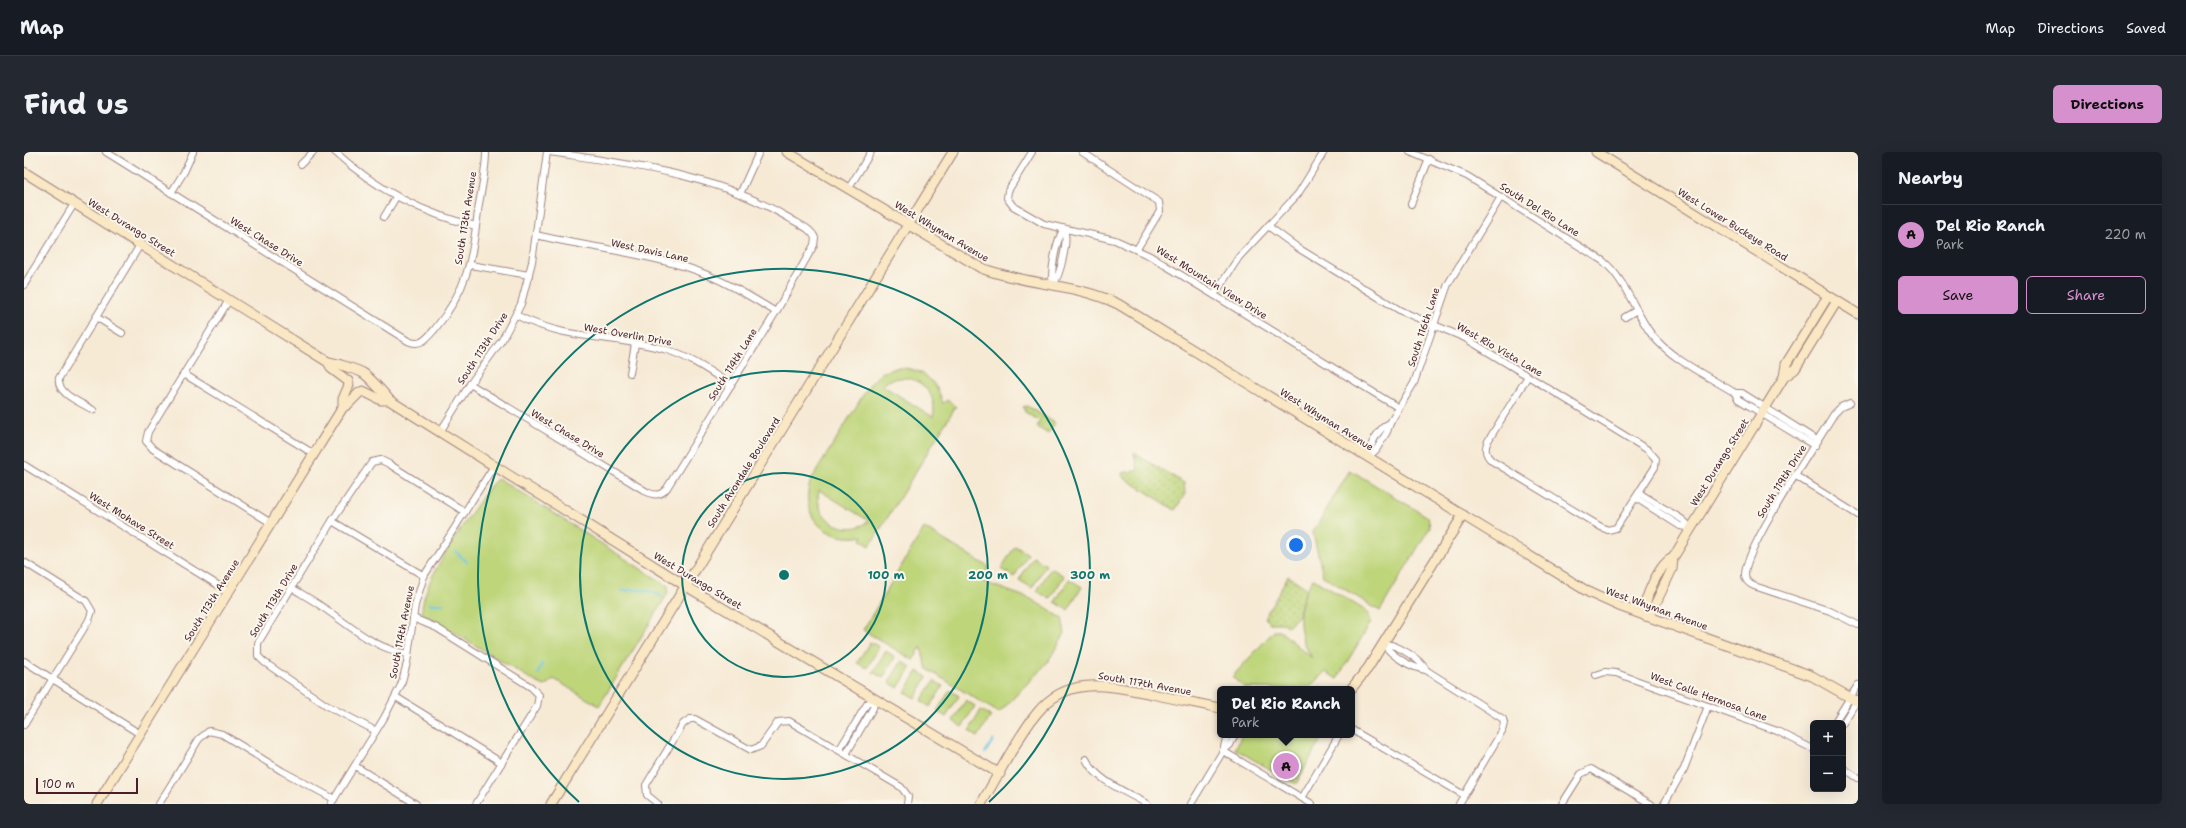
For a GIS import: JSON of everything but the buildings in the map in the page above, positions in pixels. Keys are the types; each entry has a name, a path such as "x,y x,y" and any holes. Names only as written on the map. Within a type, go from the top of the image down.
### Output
{"street":[{"name":"West Chase Drive","path":"106,152 408,341 419,343"},
{"path":"171,193 184,172 193,152"},
{"path":"301,164 313,152"},
{"path":"335,152 368,179 396,197 435,214 476,226"},
{"name":"South 113th Avenue","path":"419,343 429,336 450,310 462,288 470,265 486,152"},
{"path":"548,152 660,169 703,180 740,194 759,152"},
{"name":"South 113th Drive","path":"440,432 470,384 502,340 516,315 530,275 548,152"},
{"name":"West Whyman Avenue","path":"787,152 981,268 1004,275 1097,295 1123,306 1590,593 1645,616 1812,676 1856,700"},
{"path":"849,188 871,152"},
{"name":"South Avondale Boulevard","path":"551,804 953,152"},
{"name":"West Mountain View Drive","path":"1032,152 1010,188 1007,198 1010,204 1033,218 1064,229 1106,238 1137,249 1399,408"},
{"path":"1082,152 1154,197 1161,204 1158,214 1137,249"},
{"path":"1214,295 1239,257 1298,194 1324,152"},
{"name":"South Del Rio Lane","path":"1410,152 1467,176 1603,261 1618,276 1649,330 1666,349 1735,392 1738,399 1764,410 1817,443"},
{"name":"West Lower Buckeye Road","path":"1596,152 1858,314"},
{"path":"1411,204 1429,159"},
{"name":"West Durango Street","path":"24,172 328,362"},
{"name":"South 114th Lane","path":"658,495 667,488 776,312 813,248 815,238 809,230 787,217 740,194"},
{"name":"South 116th Lane","path":"1368,457 1376,450 1388,432 1390,423 1416,376 1433,324 1451,278 1501,196"},
{"path":"384,217 396,197"},
{"path":"24,284 74,204"},
{"name":"West Rio Vista Lane","path":"1268,226 1290,243 1395,307 1465,338 1648,450 1656,459 1655,467 1637,495"},
{"path":"1053,285 1058,276 1066,238 1064,229"},
{"name":"West Davis Lane","path":"536,235 577,245 658,260 690,269 733,287 776,312"},
{"path":"94,410 64,392 58,384 60,376 140,245"},
{"path":"470,265 530,275"},
{"name":"West Durango Street","path":"1784,378 1786,364 1828,296"},
{"path":"229,300 148,432 146,441 153,449 272,523"},
{"name":"West Durango Street","path":"1645,616 1653,609 1672,569 1673,558 1690,528 1784,378 1795,368 1837,301"},
{"path":"1625,317 1637,310"},
{"name":"West Overlin Drive","path":"516,315 553,331 658,348 681,355 731,385"},
{"path":"96,317 122,333"},
{"path":"630,373 635,344"},
{"path":"328,362 336,363 367,377 370,391 354,391 349,383 332,369 328,362"},
{"path":"349,383 352,374 358,372"},
{"path":"184,374 314,454"},
{"path":"1528,376 1488,441 1485,451 1489,458 1601,528 1612,530 1621,522 1637,495 1684,520 1690,528"},
{"name":"South 113th Avenue","path":"343,407 343,399 349,383"},
{"name":"West Chase Drive","path":"470,384 647,492 658,495"},
{"name":"South 113th Avenue","path":"98,804 343,407 370,391"},
{"name":"West Durango Street","path":"370,391 385,394 389,400 686,586 1000,774"},
{"name":"South 119th Drive","path":"1850,403 1837,410 1754,546 1746,570 1746,580 1754,586 1830,611 1858,625"},
{"name":"South 113th Drive","path":"376,731 319,701 261,660 257,652 260,639 366,469 376,460 389,464 465,512"},
{"name":"West Mohave Street","path":"24,465 229,592"},
{"name":"South 114th Avenue","path":"332,801 355,766 396,697 403,678 417,597 424,576 494,466"},
{"path":"1796,476 1858,515"},
{"path":"1354,686 1364,675 1384,644 1463,515"},
{"path":"332,522 424,576"},
{"path":"24,562 82,599 91,608 89,620 24,725"},
{"path":"292,588 319,604 373,643 391,651 408,654"},
{"path":"413,618 437,628 531,686 539,695 537,706 476,804"},
{"path":"1384,644 1394,646 1418,660 1426,670 1495,712 1504,723 1502,731 1459,804"},
{"path":"24,661 140,734"},
{"name":"West Calle Hermosa Lane","path":"1596,675 1606,672 1616,673 1784,733 1810,747"},
{"name":"South 117th Avenue","path":"981,804 1036,714 1057,696 1075,688 1095,685 1108,686 1217,707"},
{"path":"1845,720 1856,700 1858,685"},
{"path":"396,697 502,763"},
{"path":"839,750 867,704 875,699"},
{"path":"846,754 873,708 875,699"},
{"path":"1837,720 1856,700"},
{"path":"1664,804 1684,769 1708,706"},
{"path":"658,804 649,798 645,792 648,781 681,727 690,719 702,722 744,748 755,750 763,744 773,727 781,720 792,722 901,787 908,796 908,804"},
{"path":"160,804 199,739 209,731 222,734 332,801"},
{"path":"1355,731 1464,796"},
{"path":"1191,804 1223,751 1226,738"},
{"path":"1223,751 1230,745 1234,738"},
{"path":"1302,798 1337,738"},
{"path":"1223,751 1312,804"},
{"path":"1086,759 1091,768 1099,775 1147,804"},
{"path":"355,766 416,804"},
{"path":"1562,804 1581,774 1586,770 1599,773 1651,804"},
{"path":"1846,770 1858,778"}],"green space":[{"path":"896,368 905,368 920,373 927,377 937,388 943,404 947,400 956,406 870,546 861,540 863,536 838,536 827,531 812,516 808,505 808,493 811,480 870,384 881,373","holes":["899,378 914,380 926,388 933,401 933,417 882,385 890,380","819,490 869,521 860,526 851,528 842,527 833,523 821,510 818,500"]},
{"path":"1027,406 1055,423 1048,434 1037,427 1040,421 1025,412 1023,407"},
{"path":"1134,453 1184,483 1185,494 1175,510 1123,477 1122,473 1138,470"},
{"path":"1350,470 1428,517 1430,527 1380,611 1323,576 1313,532"},
{"path":"497,479 501,480 668,586 668,593 599,706 554,679 544,686 534,681 422,613 424,599 429,583 438,566 460,529 491,485"},
{"path":"924,528 989,567 981,581 1031,599 1062,618 1065,633 1047,663 999,713 927,669 921,647 913,660 863,630"},
{"path":"1015,546 1028,554 1014,577 1001,569"},
{"path":"1033,557 1046,565 1032,588 1019,580"},
{"path":"1051,568 1064,576 1050,599 1037,591"},
{"path":"1288,576 1307,588 1302,600 1299,615 1288,627 1283,623 1270,623 1264,618"},
{"path":"1069,579 1082,587 1068,610 1055,602"},
{"path":"1313,579 1368,612 1371,622 1337,679 1326,672 1311,686 1243,686 1232,677 1274,631 1280,631 1312,658 1306,648 1300,628 1301,609 1307,589"},
{"path":"870,642 879,647 867,668 857,663"},
{"path":"886,651 895,657 883,678 873,672"},
{"path":"902,661 911,667 898,688 889,682"},
{"path":"918,671 927,677 915,698 905,692"},
{"path":"934,681 943,686 930,707 921,701"},
{"path":"950,690 959,696 946,717 937,711"},
{"path":"966,700 975,706 962,727 953,721"},
{"path":"981,710 991,716 978,737 969,731"},
{"path":"1240,738 1321,738 1296,784 1235,749"}],"waterway":[{"path":"456,552 467,562"},
{"path":"622,591 643,590 653,592 662,597"},
{"path":"429,604 443,604"},
{"path":"538,674 542,663"},
{"path":"985,753 993,740"}],"place":[{"name":"Del Rio Ranch","path":"1286,766"}]}
